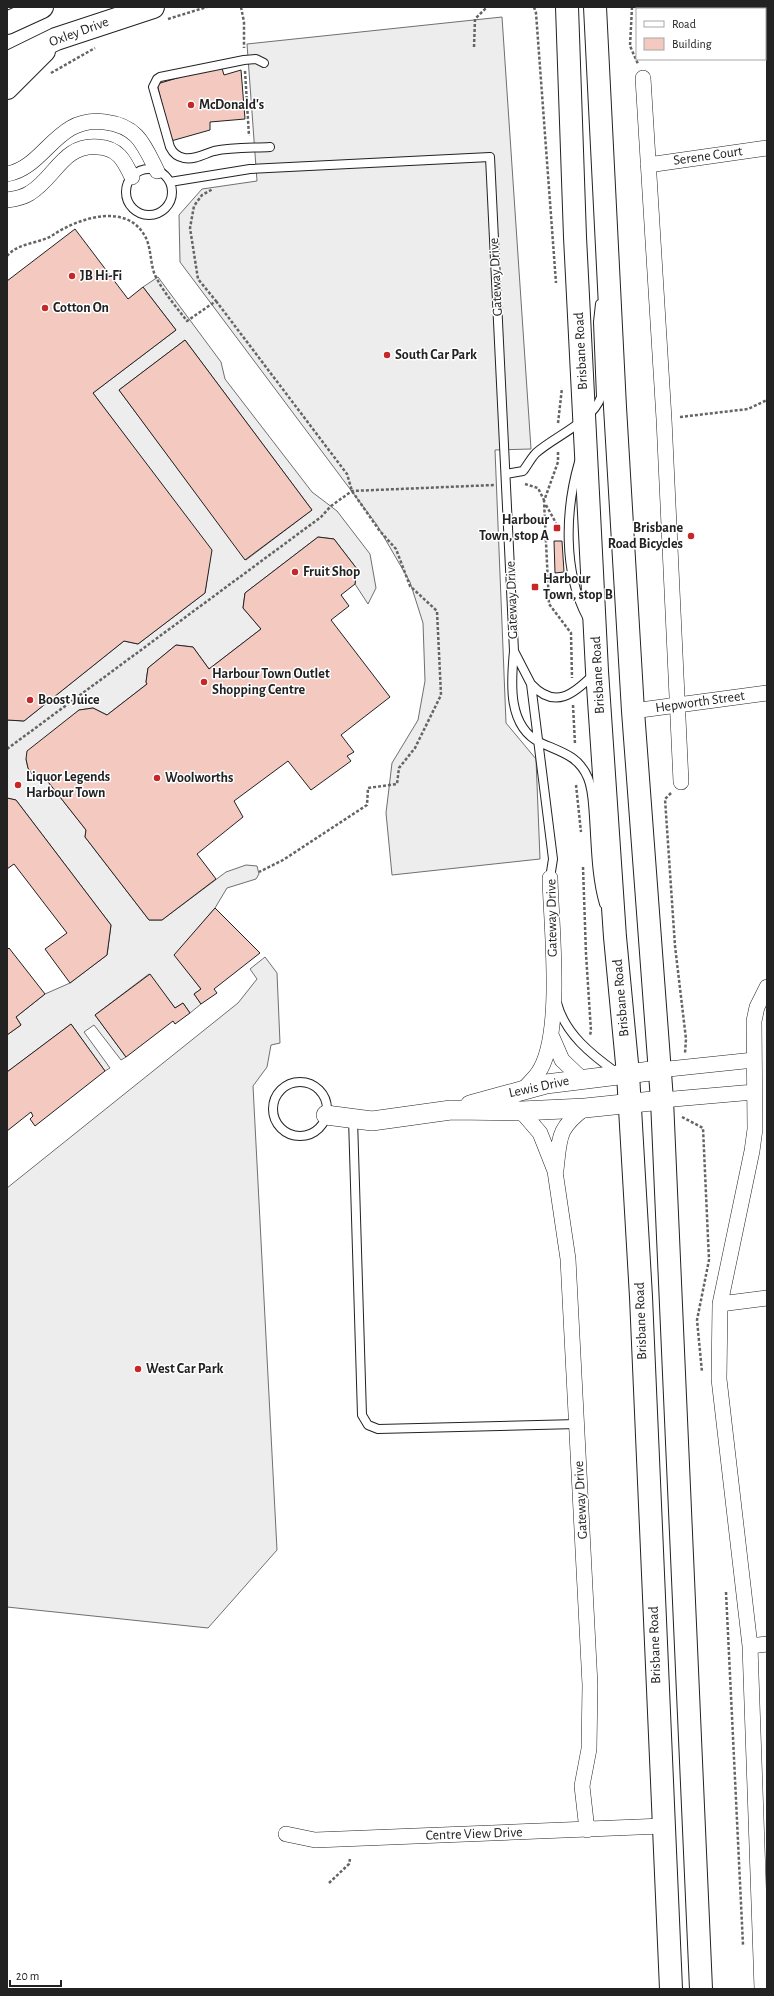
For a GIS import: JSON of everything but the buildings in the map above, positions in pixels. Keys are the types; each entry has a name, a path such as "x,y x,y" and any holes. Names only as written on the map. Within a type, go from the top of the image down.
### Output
{"main road":[{"path":"7,23 42,7"},
{"path":"555,7 569,75"},
{"name":"Brisbane Road","path":"567,7 574,167 575,237 597,671 624,1074 630,1104 641,1297 671,1989"},
{"path":"595,7 633,711 662,1100 701,1989"},
{"path":"597,41 602,7"},
{"name":"Oxley Drive","path":"7,63 56,39 158,14"},
{"path":"7,88 56,39"}],"street":[{"path":"643,78 664,419 676,705 681,782"},
{"path":"7,174 23,169 56,138 77,124 96,120 117,123 139,137 157,171"},
{"path":"7,200 30,193 46,180 59,163 69,155 87,146 109,147 124,158 132,177"},
{"name":"Serene Court","path":"648,165 767,148"},
{"name":"Hepworth Street","path":"633,711 767,693"},
{"name":"Gateway Drive","path":"524,1089 538,1073 552,1037 554,988 550,878"},
{"path":"762,1989 750,1646 720,1379 720,1304 740,1215 752,1151 755,1129 754,1021 757,1007 767,987"},
{"name":"Gateway Drive","path":"552,1037 562,1060 582,1079"},
{"path":"660,1070 754,1053"},
{"name":"Lewis Drive","path":"326,1115 372,1121 452,1110 524,1089 582,1079 660,1070"},
{"path":"662,1100 754,1092"},
{"name":"Lewis Drive","path":"452,1110 521,1111 585,1108 662,1100"},
{"name":"Gateway Drive","path":"555,1171 560,1135 570,1120 585,1108"},
{"name":"Gateway Drive","path":"521,1111 540,1132 555,1171 568,1259 590,1685 589,1749 582,1786 587,1830"},
{"path":"720,1304 767,1298"},
{"path":"750,1646 767,1644"},
{"name":"Centre View Drive","path":"286,1834 315,1840 663,1826"}],"lane":[{"path":"264,64 256,59 244,60 164,76 157,79 153,87 170,147 174,153 183,158 192,158 214,151 270,147"},
{"name":"Gateway Drive","path":"170,182 250,169 490,158 514,650 531,684 540,742 553,859 550,878"},
{"path":"146,169 157,171 165,176 170,182 172,195 169,203 156,214 148,215 137,212 131,206 126,196 126,188 132,177 138,172 146,169"},
{"path":"595,632 575,589 572,571 570,531 572,490 585,427 601,397 598,322 601,296 608,263"},
{"path":"506,474 523,471 535,454 585,427"},
{"path":"514,650 512,668 515,710 522,727 540,742 567,753 575,759 584,768 589,779 593,800 598,879 601,895 615,937"},
{"path":"531,684 545,696 563,696 578,688 597,671"},
{"path":"554,988 562,1017 577,1039 624,1074"},
{"path":"296,1083 303,1083 317,1088 322,1094 327,1108 326,1115 319,1129 305,1136 297,1136 290,1134 279,1126 274,1114 274,1102 284,1088 296,1083"},
{"path":"352,1119 362,1414 368,1425 378,1429 577,1424"}],"path":[{"path":"158,14 207,7"},
{"path":"241,7 244,22 244,60 250,148"},
{"path":"474,47 475,19 487,7"},
{"path":"632,7 630,46 643,78"},
{"path":"45,76 100,45"},
{"path":"214,188 202,194 194,206 190,228 198,279 347,474 352,491 379,530 396,549 410,586 437,611 441,695 415,748 399,768 397,784 368,788 367,806 283,860 258,872"},
{"path":"7,256 22,246 47,238 63,228 97,216 126,218 139,226 146,239 156,278 187,321 216,301"},
{"path":"664,419 748,409 767,400"},
{"path":"7,749 321,517 331,506 352,491 527,484 538,488 548,511 555,521 562,529 570,531"},
{"path":"329,1883 349,1864 350,1859"}],"shaded area":[{"name":"South Car Park","path":"502,17 531,449 495,450 506,723 536,759 540,859 392,875 386,813 392,763 418,720 425,681 423,623 410,582 377,525 180,262 179,215 202,189 257,181 247,44"},
{"path":"158,277 221,362 225,379 312,492 337,511 370,554 376,588 368,604 355,584 357,569 334,539 318,537 245,593 243,608 261,629 209,669 193,647 176,645 148,668 147,684 107,715 93,708 79,710 26,759 28,768 36,780 40,776 45,778 86,830 85,837 149,920 162,920 226,872 246,865 257,866 259,874 256,879 227,888 215,908 175,955 201,989 194,994 201,1004 190,1013 183,1003 175,1008 149,974 95,1015 126,1057 121,1060 94,1025 84,1032 110,1068 105,1071 71,1024 7,1072 7,1035 21,1025 16,1017 45,994 70,983 107,955 111,925 16,800 7,798 7,720 24,721 124,641 138,644 205,593 211,551 93,393 176,330 143,287","holes":["185,340 312,510 246,560 119,390"]},
{"name":"West Car Park","path":"265,957 277,973 280,1043 271,1045 267,1067 253,1086 277,1550 208,1628 7,1607 7,1188 238,1003 257,979 250,969"}],"place":[{"name":"McDonald's","path":"191,105"},
{"name":"JB Hi-Fi","path":"72,276"},
{"name":"Cotton On","path":"45,308"},
{"name":"South Car Park","path":"387,355"},
{"name":"Harbour Town, stop A","path":"557,528"},
{"name":"Brisbane Road Bicycles","path":"691,536"},
{"name":"Fruit Shop","path":"295,572"},
{"name":"Harbour Town, stop B","path":"535,587"},
{"name":"Harbour Town Outlet Shopping Centre","path":"204,682"},
{"name":"Boost Juice","path":"30,700"},
{"name":"Woolworths","path":"157,778"},
{"name":"Liquor Legends Harbour Town","path":"18,785"},
{"name":"West Car Park","path":"138,1369"}]}
